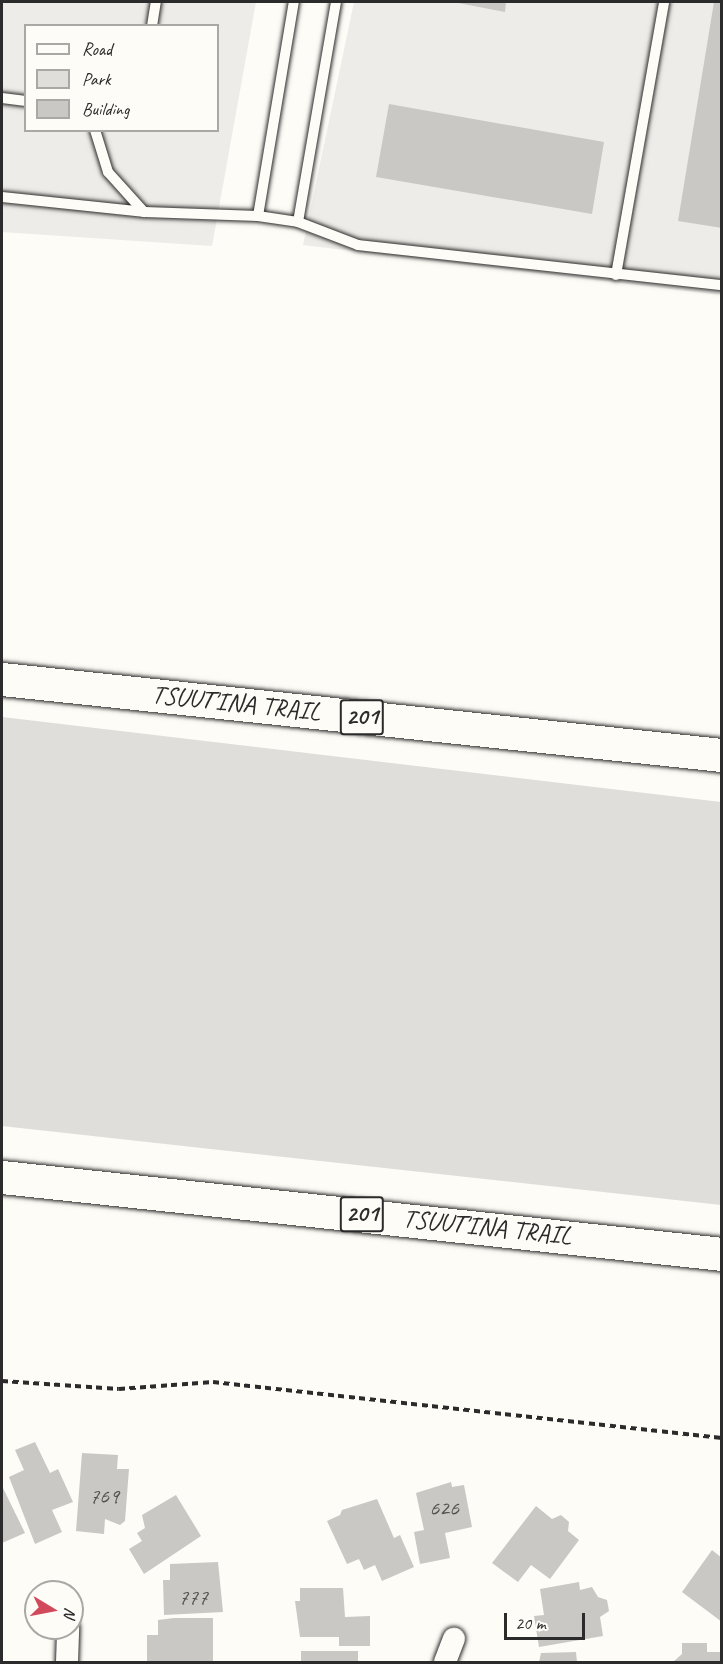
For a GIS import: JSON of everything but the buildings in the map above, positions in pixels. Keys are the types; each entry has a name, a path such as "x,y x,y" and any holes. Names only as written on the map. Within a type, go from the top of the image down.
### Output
{"highway":[{"name":"TSUUT'INA TRAIL","path":"2,678 722,755"},
{"name":"TSUUT'INA TRAIL","path":"2,1177 722,1254"}],"street":[{"path":"67,1662 68,1640"},
{"path":"445,1662 454,1640"}],"lane":[{"path":"152,24 156,2"},
{"path":"258,216 294,2"},
{"path":"298,222 336,2"},
{"path":"616,275 664,2"},
{"path":"2,98 24,101"},
{"path":"96,132 108,172 145,212"},
{"path":"2,197 145,212 258,216 298,222 358,245 722,285"}],"path":[{"path":"2,1381 119,1389 213,1382 722,1438"}],"shaded area":[{"path":"2,2 256,2 212,246 2,232"},
{"path":"354,2 721,2 721,295 303,245"}],"green space":[{"path":"2,717 721,802 721,1205 2,1126"}]}
